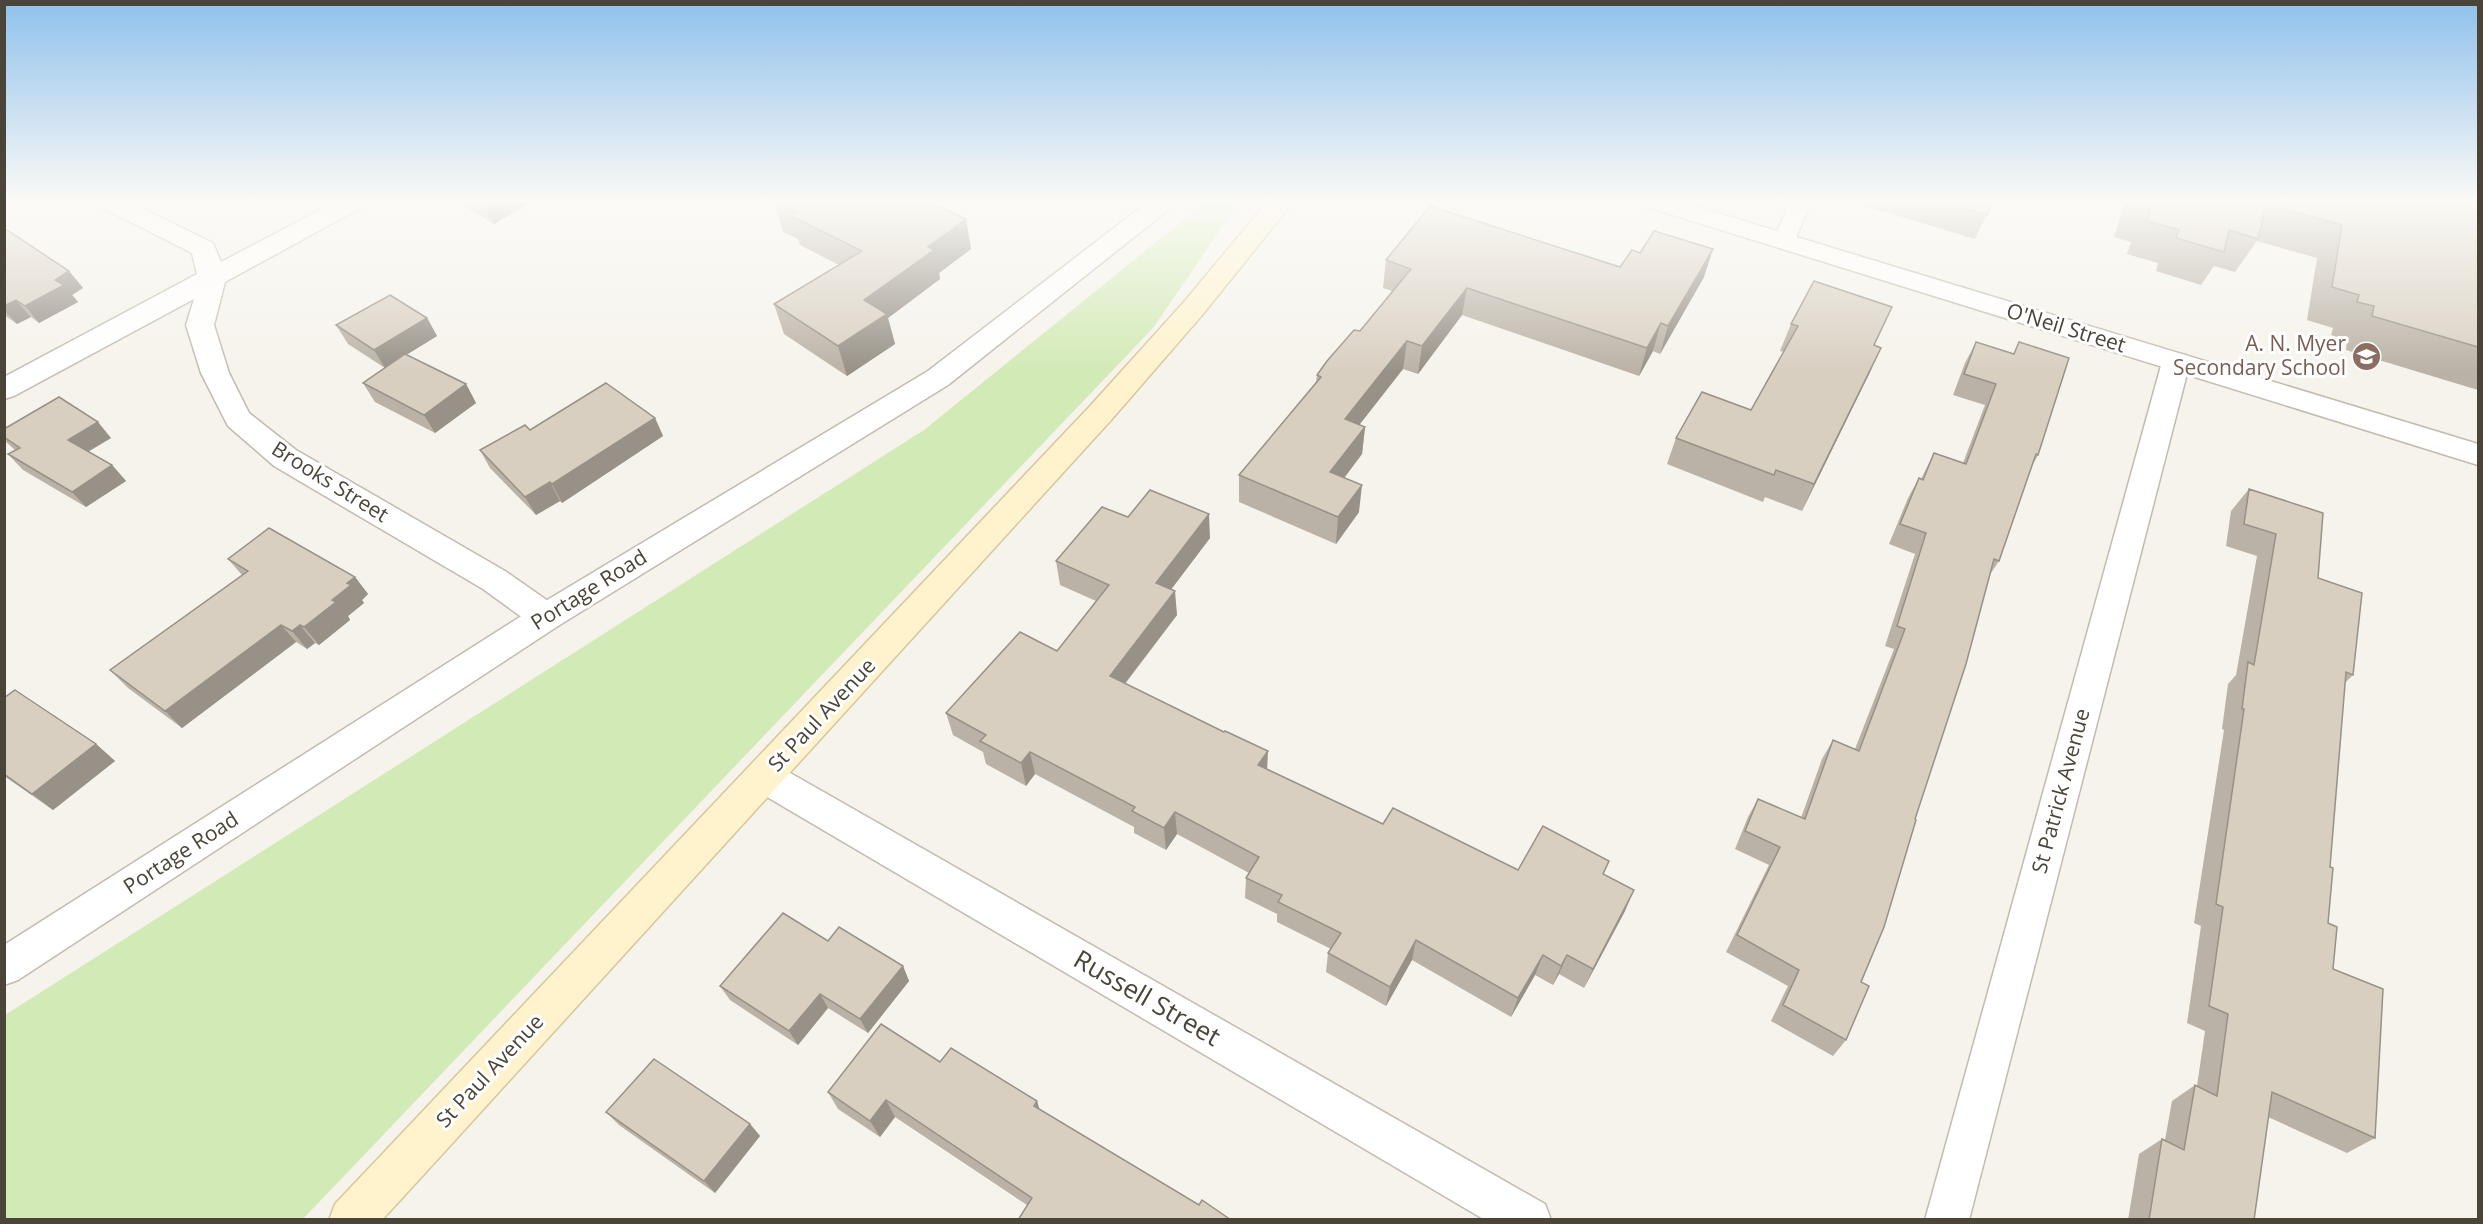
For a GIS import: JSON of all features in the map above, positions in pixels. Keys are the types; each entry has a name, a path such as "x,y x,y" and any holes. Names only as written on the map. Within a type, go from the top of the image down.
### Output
{"main road":[{"name":"St Paul Avenue","path":"351,1220 765,777 1121,391 1235,258"}],"street":[{"name":"Brooks Street","path":"206,258 212,280 200,325 215,373 238,419 285,458 494,580 546,617"},
{"path":"4,389 252,258"},
{"name":"Portage Road","path":"4,967 546,617 938,378 1091,258"},
{"name":"O'Neil Street","path":"1842,258 2478,455"},
{"name":"St Patrick Avenue","path":"1947,1220 2176,362"},
{"name":"Russell Street","path":"765,777 1529,1220"}],"green space":[{"path":"1136,258 1201,258 1153,328 303,1219 5,1219 5,1015 924,430"}],"building":[{"path":"4,258 50,258 69,271 55,280 64,285 25,306 16,300 4,306"},
{"path":"850,258 923,258 864,300 887,314 838,346 774,304"},
{"path":"1388,258 1592,258 1620,267 1626,258 1708,258 1668,326 1661,323 1647,348 1467,288 1422,346 1407,341 1345,419 1365,427 1330,472 1362,485 1338,517 1239,475 1321,377 1317,375 1327,361 1354,330 1360,331 1411,269 1386,260"},
{"path":"2337,258 2478,258 2478,347 2372,316 2374,306 2357,302 2359,295 2332,287"},
{"path":"1814,281 1892,307 1874,345 1881,348 1814,484 1776,470 1774,475 1676,438 1702,392 1751,410 1798,326 1791,324"},
{"path":"390,295 427,318 374,350 336,325"},
{"path":"1976,342 2014,354 2019,342 2069,358 2038,455 2036,454 1999,561 1994,559 1966,664 1915,819 1884,927 1861,982 1869,986 1846,1040 1783,1005 1799,970 1737,935 1780,847 1745,831 1758,799 1805,819 1833,740 1859,751 1905,629 1897,626 1926,533 1900,524 1919,478 1923,480 1934,453 1966,464 1996,384 1964,374"},
{"path":"405,354 466,384 424,415 363,383"},
{"path":"606,383 655,418 552,484 550,482 525,497 480,450 525,425 530,430"},
{"path":"59,397 98,422 68,440 112,465 72,492 8,454 20,448 4,437 4,429"},
{"path":"2249,489 2323,513 2318,578 2362,593 2353,675 2346,672 2330,867 2333,868 2328,923 2337,927 2333,969 2383,989 2375,1138 2272,1092 2254,1220 2149,1220 2162,1139 2184,1150 2195,1085 2217,1096 2228,1014 2209,1006 2223,907 2216,904 2244,709 2242,709 2248,662 2254,665 2276,534 2244,524"},
{"path":"1150,490 1209,514 1156,583 1175,591 1110,676 1268,751 1258,765 1383,824 1393,808 1518,870 1543,826 1609,861 1603,874 1634,890 1593,969 1567,955 1561,966 1543,955 1518,998 1416,940 1390,987 1328,953 1341,933 1278,902 1282,895 1246,878 1259,857 1175,812 1164,828 1132,811 1135,807 1030,752 1021,763 980,741 986,735 946,713 1020,632 1057,651 1109,585 1056,561 1102,507 1128,517"},
{"path":"269,528 355,577 347,583 351,585 332,600 336,602 304,627 300,625 292,631 281,625 165,711 110,670 248,571 228,559"},
{"path":"15,690 96,744 32,794 4,774 4,698"},
{"path":"783,913 828,941 839,927 903,966 860,1019 820,994 789,1031 720,986"},
{"path":"881,1024 940,1062 951,1048 1037,1101 1034,1106 1199,1205 1202,1200 1231,1220 1018,1220 1032,1198 886,1100 870,1121 828,1092"},
{"path":"654,1059 750,1124 704,1181 606,1112"}],"place":[{"name":"A. N. Myer Secondary School","path":"2367,356"}]}
